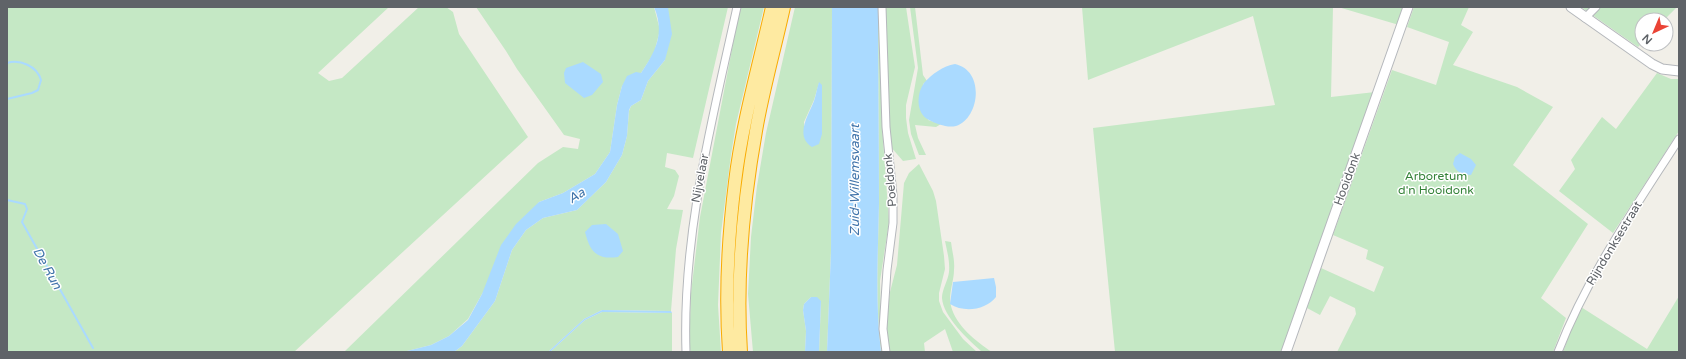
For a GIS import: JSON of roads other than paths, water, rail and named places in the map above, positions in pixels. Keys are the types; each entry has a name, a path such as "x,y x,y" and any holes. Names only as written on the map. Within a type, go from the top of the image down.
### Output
{"highway":[{"path":"729,352 727,287 735,182 744,128 772,7"},
{"path":"741,352 740,278 748,183 756,130 784,7"}],"street":[{"name":"Nijvelaar","path":"686,352 685,330 688,272 694,211 706,147 737,7"},
{"name":"Poeldonk","path":"882,7 886,127 893,195 893,223 887,270 883,329 886,352"},
{"name":"Hooidonk","path":"1286,352 1408,7"},
{"path":"1571,7 1652,64 1662,69 1679,70"},
{"path":"1586,18 1596,7"},
{"name":"Rijndonksestraat","path":"1558,352 1576,307 1613,242 1679,139"}],"water":[{"name":"Aa","path":"654,7 668,7 672,34 665,60 648,81 641,100 631,106 629,110 627,136 622,155 606,182 577,210 543,218 526,230 512,250 495,301 462,346 454,352 403,352 431,345 449,336 468,320 482,294 501,245 516,224 539,202 563,193 595,174 610,152 617,105 622,86 627,76 636,72 641,73 655,49 659,34 659,25"},
{"name":"Zuid-Willemsvaart","path":"832,7 878,7 879,204 877,297 881,352 827,352 831,251"},
{"path":"583,62 601,74 603,82 592,95 584,98 565,83 564,73 566,68"},
{"path":"955,64 965,68 971,76 975,85 976,95 974,105 964,122 956,126 942,125 929,120 922,113 919,103 921,88 924,83 934,74"},
{"path":"819,82 822,85 822,134 819,144 812,147 804,137 803,131"},
{"path":"1460,153 1471,159 1476,165 1471,175 1460,172 1454,167 1453,164 1455,157"},
{"path":"606,224 618,234 623,251 618,257 611,258 600,256 589,245 585,232 592,225"},
{"path":"994,278 996,297 987,305 974,309 962,309 950,304 953,282"},
{"path":"811,297 817,297 821,301 819,352 805,352 806,331 803,310 804,304"},
{"path":"602,310 671,311 672,313 602,312 585,320 550,352 548,352 584,319"}],"waterway":[{"name":"De Run","path":"7,63 17,62 32,67 39,75 41,80 38,90 32,93 7,99"},
{"name":"De Run","path":"7,200 25,204 27,209 22,222 93,348"}],"park label":[{"name":"Arboretum d'n Hooidonk","path":"1436,183"}]}
